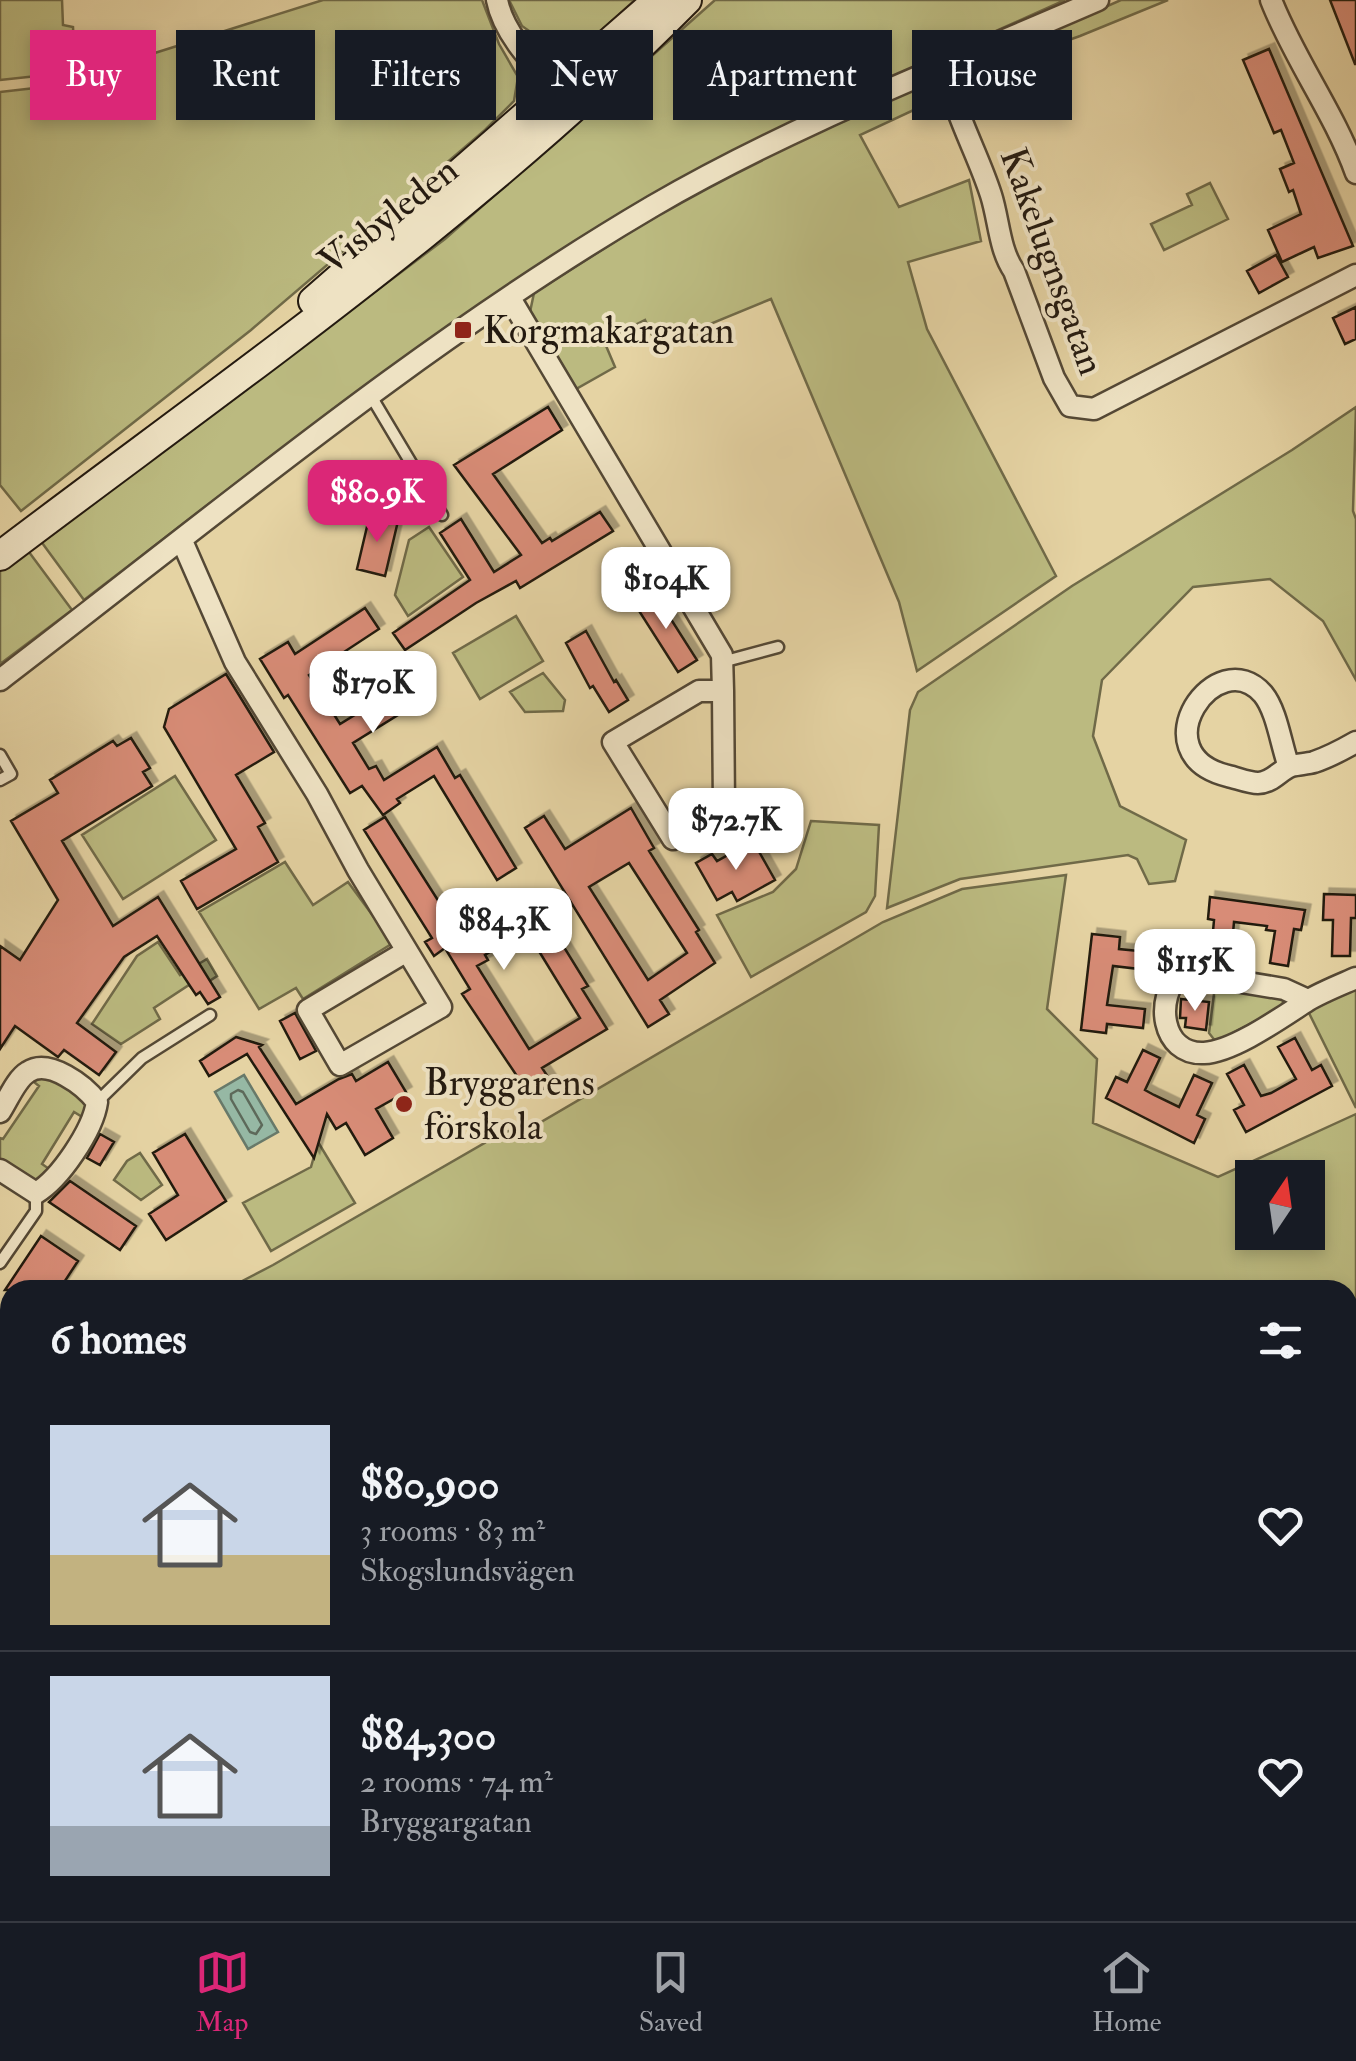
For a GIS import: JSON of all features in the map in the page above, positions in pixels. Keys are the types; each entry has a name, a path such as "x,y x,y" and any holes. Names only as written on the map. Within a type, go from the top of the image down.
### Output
{"main road":[{"name":"Visbyleden","path":"630,30 658,0"},
{"name":"Visbyleden","path":"650,30 687,0"},
{"name":"Visbyleden","path":"17,543 401,254 543,120"}],"street":[{"path":"497,0 516,38"},
{"path":"1029,30 1098,0"},
{"path":"1271,0 1301,67 1343,136 1356,173"},
{"path":"0,680 371,396 510,298 653,206 750,154 912,81"},
{"name":"Kakelugnsgatan","path":"961,120 991,194 1007,260 1054,378 1070,406 1094,409 1356,276"},
{"path":"510,298 722,655 724,690 724,808 673,839 613,742 698,691 724,690"},
{"path":"182,541 235,662 318,794 441,1007 340,1064 308,1010 407,951"},
{"path":"1289,767 1267,699 1254,684 1239,680 1222,682 1194,706 1188,718 1188,746 1195,759 1210,772 1259,783 1289,767 1310,764 1356,742"},
{"path":"1308,1000 1284,988 1181,972 1166,992 1164,1020 1170,1034 1185,1048 1201,1054 1221,1049 1356,978"},
{"path":"0,1112 25,1073 37,1068 50,1069 88,1090 96,1102 95,1118 52,1184 36,1193 0,1170"}],"lane":[{"path":"371,396 442,515"},
{"path":"722,662 778,647"},
{"path":"0,755 11,774 0,780"},
{"path":"96,1102 142,1058 210,1015"},
{"path":"0,1263 36,1211 36,1193"}],"shaded area":[{"path":"0,0 62,0 63,25 73,30 30,30 30,77 0,80"},
{"path":"323,0 482,0 494,30 335,30 335,120 495,120 251,330 21,511 0,485 0,92 30,89 30,120 156,120 156,53 176,46 176,120 315,120 315,30 228,30"},
{"path":"509,0 635,0 602,30 528,30"},
{"path":"715,0 1065,0 999,30 912,30 912,69 892,78 892,30 681,30"},
{"path":"1121,0 1168,0 1072,39 1072,30 1053,30"},
{"path":"496,36 516,74 514,101 496,119"},
{"path":"673,37 673,120 802,120 654,196 505,288 362,388 84,600 40,540 445,239 579,120 653,120 653,55"},
{"path":"912,90 912,111 860,135 899,207 969,180 981,241 908,262 927,329 1056,576 917,671 899,602 771,299 657,346 645,320 604,341 615,367 576,389 530,312 534,293 655,216 769,155 846,120 892,120 892,99"},
{"path":"1210,183 1228,219 1164,250 1151,224 1192,205 1187,194"},
{"path":"1356,407 1353,511 1356,680 1323,621 1270,579 1193,587 1102,680 1093,736 1120,806 1186,840 1175,881 1149,884 1137,859 1128,855 960,879 887,908 910,710 918,692 1072,586"},
{"path":"429,527 463,577 408,616 395,595 409,540"},
{"path":"26,548 72,610 0,664 0,569"},
{"path":"516,616 543,661 480,699 453,653"},
{"path":"543,673 565,700 563,711 525,712 510,692"},
{"path":"175,776 216,840 123,899 82,835"},
{"path":"811,821 879,825 875,896 866,912 751,977 717,915 773,892 796,869"},
{"path":"285,862 313,905 348,882 393,943 303,999 296,988 259,1009 199,912"},
{"path":"1066,875 1047,1009 1097,1059 1093,1123 1218,1177 1235,1169 1235,1250 1325,1250 1325,1160 1255,1160 1356,1114 1356,1280 244,1280 502,1133 541,1122 883,922 962,889"},
{"path":"158,942 180,975 207,959 217,976 194,991 189,985 154,1008 160,1019 121,1044 92,1024 137,956"},
{"path":"1215,986 1279,994 1285,1000 1278,1009 1216,1042 1209,1033"},
{"path":"1356,988 1356,1108 1307,1009"},
{"path":"29,1078 51,1078 87,1102 84,1118 74,1112 42,1164 52,1171 41,1180 0,1161 0,1138 39,1086"},
{"path":"318,1142 355,1203 271,1251 243,1203 311,1167"},
{"path":"140,1153 162,1185 141,1200 114,1180 127,1161"}],"water":[{"path":"244,1075 278,1132 248,1149 215,1092"}],"building":[{"path":"1330,0 1356,0 1356,64 1355,64"},
{"path":"1269,49 1353,246 1318,258 1314,247 1282,262 1268,230 1301,214 1280,169 1294,163 1281,130 1274,133 1243,60"},
{"path":"1276,255 1288,277 1259,293 1247,271"},
{"path":"1356,307 1356,339 1345,344 1333,318"},
{"path":"548,407 562,430 493,474 542,543 600,512 613,531 520,588 516,581 476,603 405,650 393,633 470,580 440,533 461,519 494,572 521,555 454,465"},
{"path":"370,514 398,521 385,576 357,569"},
{"path":"653,591 697,660 678,672 634,603"},
{"path":"365,608 379,629 309,675 340,724 402,686 414,705 353,743 369,769 376,766 384,780 437,747 455,778 460,775 516,868 497,880 434,776 397,799 400,803 383,815 362,786 350,793 288,695 284,698 260,659 288,642 295,654"},
{"path":"586,631 628,700 609,712 593,686 590,688 566,643"},
{"path":"226,674 274,752 236,775 265,823 258,827 278,862 197,909 181,881 236,849 164,727 169,709"},
{"path":"131,738 150,768 143,772 152,786 62,841 113,926 158,897 220,997 208,1004 200,992 196,995 157,936 124,957 77,1023 116,1052 99,1075 64,1050 58,1057 15,1026 0,1049 0,946 20,960 58,900 11,821 58,793 50,780 113,741 117,746"},
{"path":"631,808 654,848 649,851 715,963 660,1000 669,1014 648,1027 525,828 544,816 565,849","holes":["629,863 687,953 648,980 589,887"]},
{"path":"385,817 453,924 463,918 474,935 529,900 554,941 559,939 588,986 582,989 607,1029 542,1068 552,1083 531,1097 462,994 470,989 445,948 434,956 425,942 432,938 364,830","holes":["526,930 580,1018 529,1049 477,966 488,960 485,955"]},
{"path":"753,841 775,880 737,901 732,892 717,900 696,863 712,854 717,861"},
{"path":"1324,894 1356,895 1350,956 1332,956 1333,920 1323,920"},
{"path":"1210,897 1305,910 1301,930 1294,929 1288,966 1270,963 1275,931 1266,930 1267,926 1234,922 1231,956 1211,954 1214,920 1208,919"},
{"path":"1092,934 1120,937 1119,949 1150,952 1148,970 1113,966 1107,1005 1145,1009 1143,1028 1107,1024 1106,1033 1081,1030"},
{"path":"1181,999 1209,1002 1206,1030 1185,1027 1186,1018 1180,1018"},
{"path":"295,1013 316,1051 300,1059 280,1021"},
{"path":"236,1037 262,1045 259,1047 296,1104 339,1079 352,1074 356,1081 388,1062 406,1092 376,1109 393,1138 365,1155 346,1123 336,1129 327,1114 314,1158 247,1054 209,1076 200,1061"},
{"path":"1295,1038 1312,1070 1321,1065 1332,1086 1246,1132 1234,1110 1244,1105 1227,1074 1244,1065 1261,1096 1271,1093 1296,1079 1278,1047"},
{"path":"1143,1050 1160,1058 1145,1090 1179,1107 1194,1075 1212,1083 1197,1115 1205,1119 1194,1143 1106,1098 1116,1077 1127,1082"},
{"path":"100,1134 114,1142 100,1165 87,1158"},
{"path":"185,1134 226,1201 166,1240 149,1214 178,1195 153,1153"},
{"path":"70,1181 136,1226 120,1250 49,1202"},
{"path":"41,1236 78,1261 66,1280 12,1280"}],"place":[{"name":"Korgmakargatan","path":"463,330"},
{"name":"Bryggarens förskola","path":"404,1104"}]}
